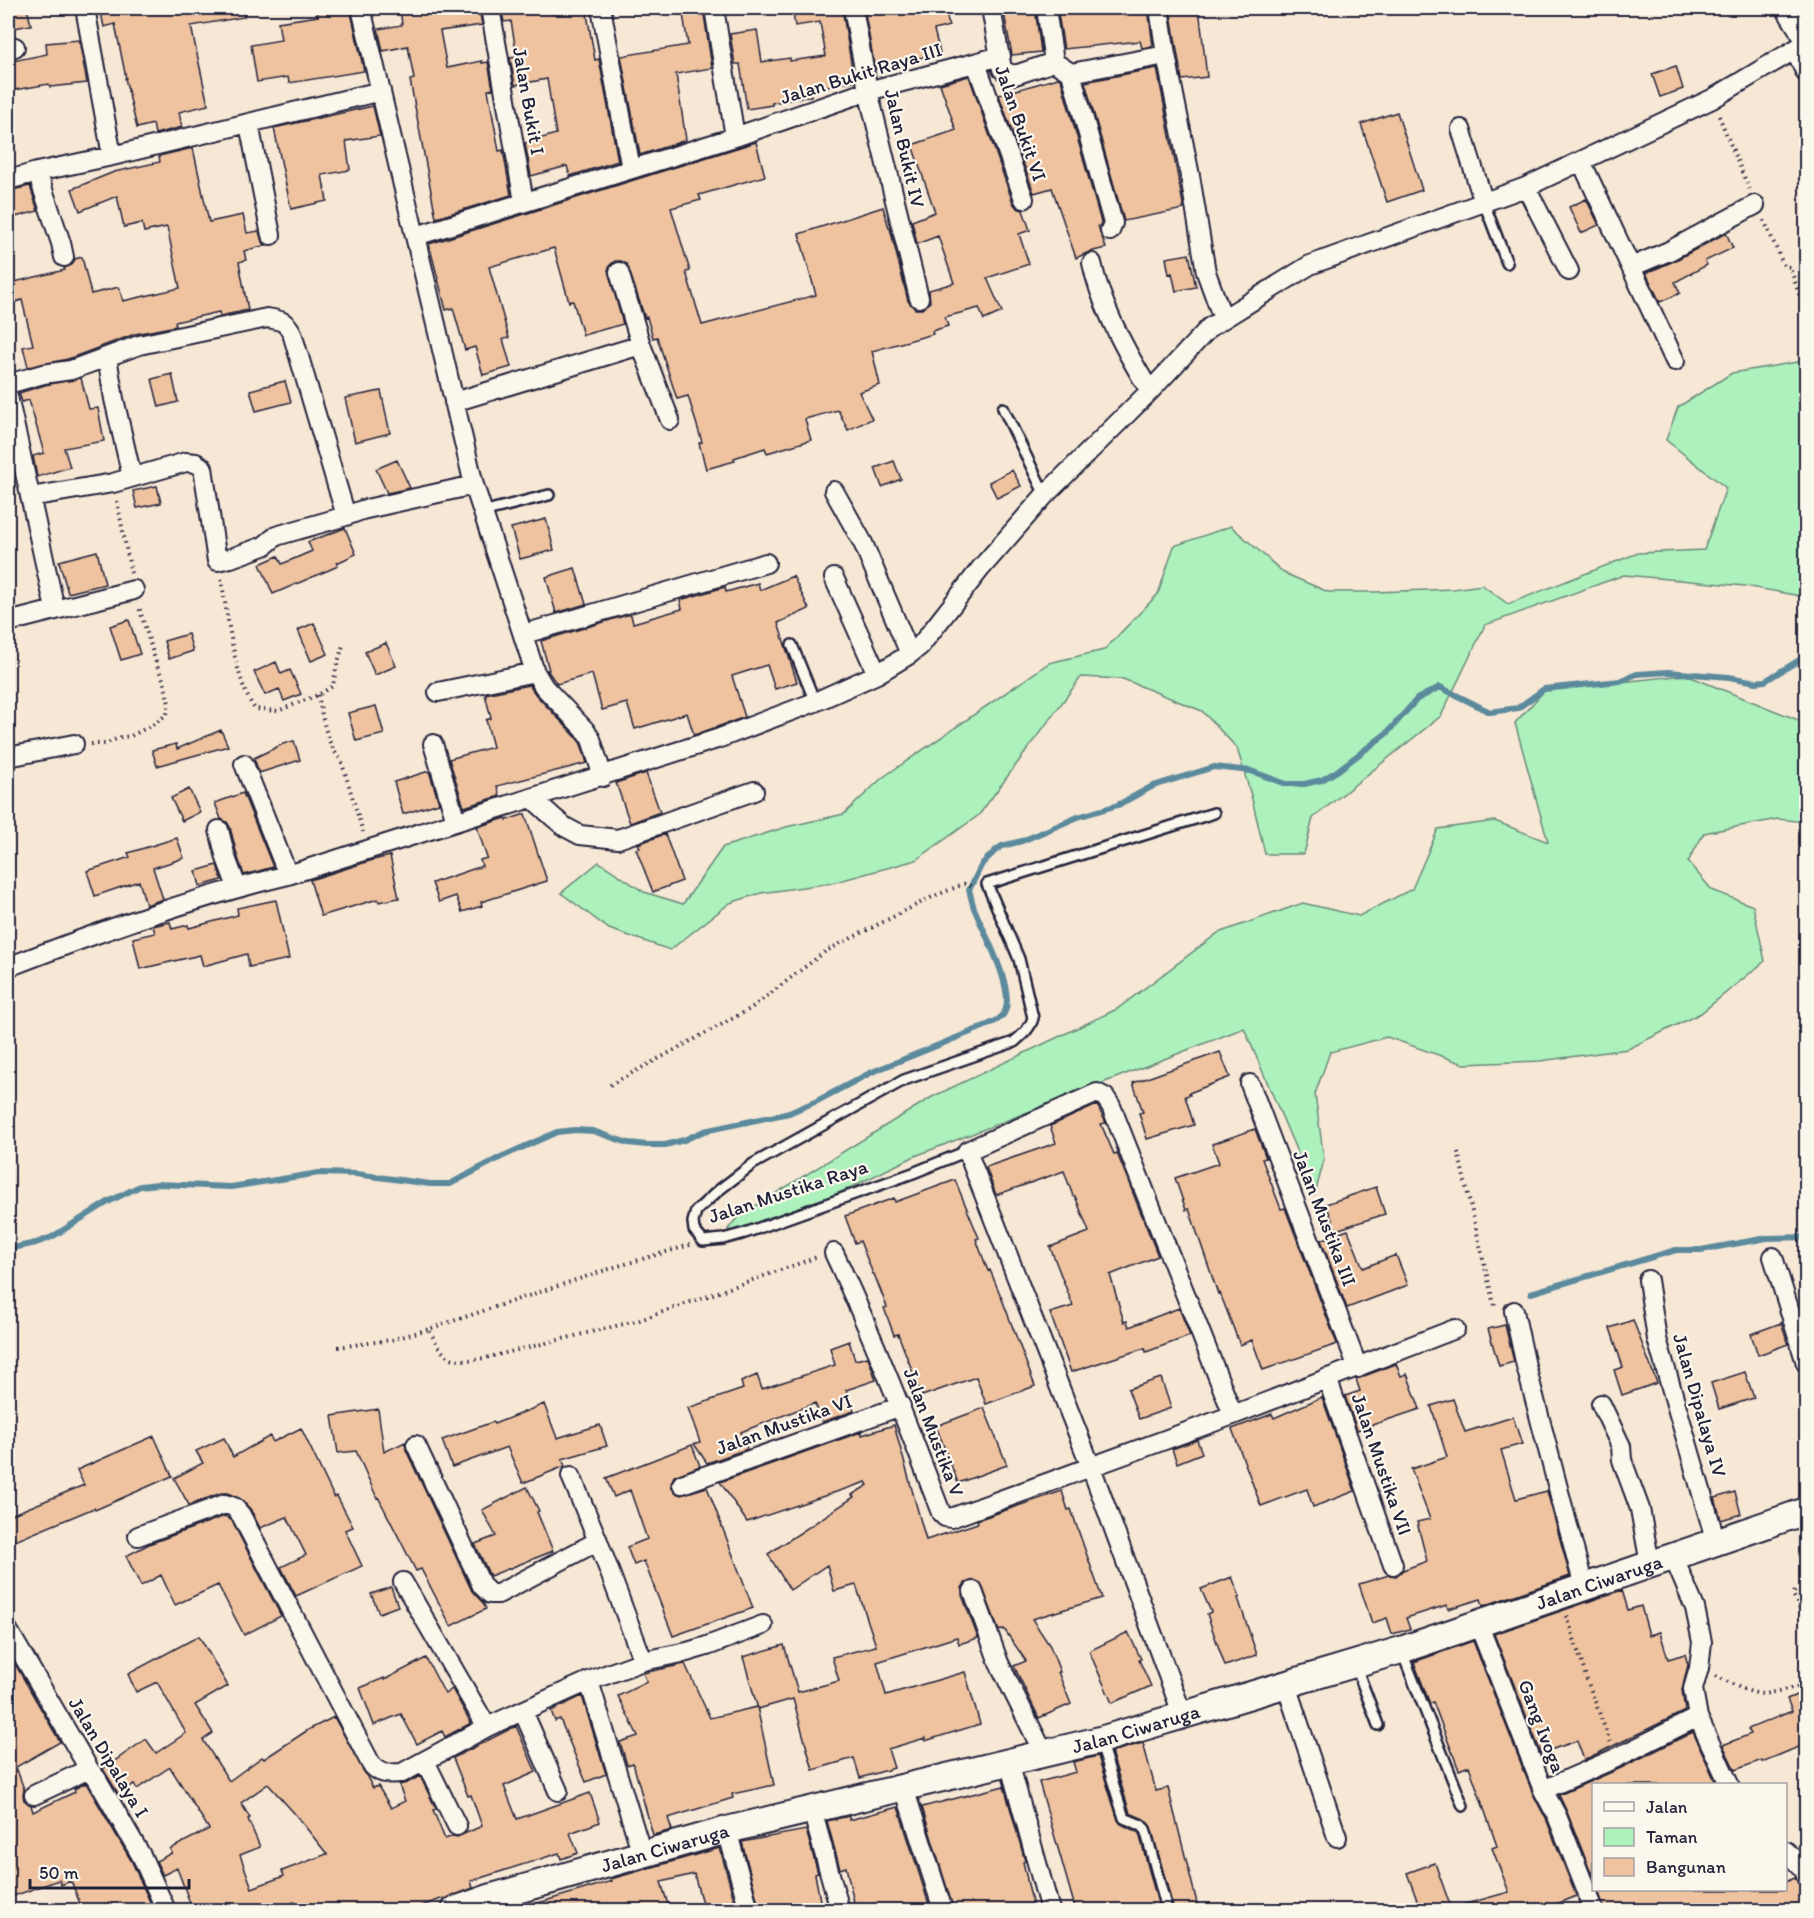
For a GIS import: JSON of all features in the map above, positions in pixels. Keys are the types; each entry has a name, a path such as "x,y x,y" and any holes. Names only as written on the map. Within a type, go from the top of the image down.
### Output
{"street":[{"path":"86,8 112,156"},
{"path":"361,8 482,512 535,672 544,687 591,739 603,777"},
{"name":"Jalan Bukit I","path":"490,8 524,202"},
{"path":"601,8 631,169"},
{"path":"714,8 735,137"},
{"name":"Jalan Bukit IV","path":"853,8 868,91 919,298"},
{"path":"992,8 1002,69 1008,74 1015,75 1054,62"},
{"path":"1046,8 1054,62 1071,73 1113,223 1110,231"},
{"path":"1159,8 1206,272 1223,319"},
{"path":"1785,8 1803,45 1806,73"},
{"path":"8,967 93,935 237,887 288,875 603,777 720,738 815,702 877,674 920,646 981,568 1045,495 1150,391 1210,327 1310,265 1526,187 1712,99 1803,45"},
{"path":"1071,73 1166,55"},
{"name":"Jalan Bukit Raya III","path":"416,236 735,137 868,91 1000,56"},
{"name":"Jalan Bukit VI","path":"976,63 1024,199"},
{"path":"8,180 381,91"},
{"path":"249,124 271,235"},
{"path":"1461,129 1484,203"},
{"path":"1581,161 1674,361"},
{"path":"37,172 64,257"},
{"path":"1526,187 1569,272"},
{"path":"1631,267 1669,251 1755,205"},
{"path":"1092,263 1105,306 1134,366 1150,391"},
{"path":"619,272 641,345 670,420"},
{"path":"8,384 43,374 71,370 139,345 267,318 281,320 288,325 292,333 346,516"},
{"path":"454,402 641,345"},
{"path":"107,357 132,477"},
{"path":"8,396 55,609"},
{"path":"30,497 113,483 186,462 196,463 203,468 217,561 264,546 276,536 362,510 474,485"},
{"path":"834,491 863,543 910,654"},
{"path":"524,634 766,563"},
{"path":"834,578 877,674"},
{"path":"8,622 134,590"},
{"path":"438,692 535,672"},
{"path":"8,757 74,744"},
{"path":"433,744 456,821"},
{"path":"244,764 288,875"},
{"path":"532,798 553,818 580,835 618,839 754,791"},
{"path":"219,830 237,887"},
{"name":"Jalan Mustika III","path":"1250,1084 1358,1368"},
{"path":"1183,1716 1091,1467 967,1151 1097,1093 1105,1097 1111,1106 1233,1415"},
{"name":"Jalan Mustika V","path":"827,1254 901,1406 941,1513 945,1517 951,1518 1091,1467"},
{"path":"1773,1257 1806,1363"},
{"name":"Jalan Dipalaya IV","path":"1648,1280 1657,1339 1716,1542"},
{"path":"1514,1311 1572,1591"},
{"path":"1091,1467 1358,1368 1455,1329"},
{"name":"Jalan Mustika VII","path":"1328,1378 1393,1565"},
{"path":"1602,1404 1621,1446 1622,1460 1662,1560 1695,1608 1702,1642 1700,1668 1693,1689 1698,1716 1728,1783"},
{"name":"Jalan Mustika VI","path":"682,1484 901,1406"},
{"path":"416,1445 482,1586 490,1594 498,1594 598,1541"},
{"path":"571,1476 643,1661"},
{"path":"138,1536 225,1504 234,1507 241,1515 371,1764 376,1770 388,1774 402,1773 487,1727 589,1681 643,1661 687,1652 763,1625"},
{"name":"Jalan Ciwaruga","path":"455,1911 491,1904 642,1854 727,1830 1100,1740 1183,1716 1401,1650 1806,1512"},
{"path":"403,1582 487,1727"},
{"path":"973,1591 999,1663 1044,1754"},
{"name":"Gang Ivoga","path":"1478,1623 1593,1911"},
{"name":"Jalan Dipalaya I","path":"8,1630 15,1659 97,1779 142,1857 166,1911"},
{"path":"589,1681 642,1854"},
{"path":"1286,1685 1337,1837"},
{"path":"523,1711 558,1791"},
{"path":"1543,1790 1616,1758 1698,1716"},
{"path":"425,1761 457,1826"},
{"path":"1009,1762 1050,1911"},
{"path":"34,1795 89,1769"},
{"path":"904,1788 943,1911"},
{"path":"812,1810 840,1911"},
{"path":"727,1830 749,1911"},
{"path":"1787,1853 1804,1870 1806,1876"}],"lane":[{"path":"1484,203 1507,263"},
{"path":"1003,408 1045,495"},
{"path":"482,512 549,495"},
{"path":"792,645 815,702"},
{"path":"987,884 1214,813"},
{"name":"Jalan Mustika Raya","path":"967,1151 913,1173 745,1233 703,1241 694,1230 693,1222 696,1211 753,1164 904,1080 1014,1042 1032,1025 1033,1018 1019,959 987,884"},
{"path":"1401,1650 1463,1806"},
{"path":"1355,1664 1378,1725"},
{"path":"1100,1740 1125,1818 1142,1825 1145,1829 1167,1911"}],"path":[{"path":"74,744 105,744 121,737 131,736 156,723 167,714 169,704 165,681 157,666 134,590 113,483"},
{"path":"217,561 237,664 249,700 255,709 278,711 318,695 333,686 343,645"},
{"path":"318,695 327,737 340,760 369,850"},
{"path":"610,1085 750,1009 826,951 932,897 964,884 978,888 987,884"},
{"path":"1458,1152 1493,1301 1495,1305 1512,1306 1514,1311"},
{"path":"338,1347 391,1340 429,1329 615,1267 703,1241"},
{"path":"429,1329 438,1347 450,1359 485,1358 640,1320 827,1254"},
{"path":"1806,1587 1793,1594 1806,1623"},
{"path":"1572,1591 1587,1680 1616,1758"},
{"path":"1806,1659 1806,1666"},
{"path":"1700,1668 1758,1694 1806,1685"}],"green space":[{"path":"1806,362 1806,597 1745,586 1624,575 1485,625 1441,716 1313,818 1304,854 1265,854 1237,748 1202,711 1123,679 1081,677 979,815 916,860 832,883 761,893 730,903 670,950 609,929 561,893 599,862 644,892 683,904 723,847 786,827 844,814 882,778 1049,663 1104,650 1158,594 1174,546 1231,526 1284,573 1328,592 1453,589 1482,585 1508,604 1638,553 1704,550 1726,488 1666,440 1678,407 1732,373"},
{"path":"1686,675 1803,722 1806,721 1806,822 1778,819 1704,833 1688,862 1712,890 1753,906 1765,961 1701,1013 1628,1049 1540,1061 1464,1064 1387,1037 1330,1052 1315,1094 1324,1160 1315,1194 1244,1028 915,1156 741,1241 728,1229 739,1216 932,1097 1117,1009 1218,933 1303,903 1359,916 1412,889 1438,829 1495,821 1548,842 1515,723 1545,690"}],"building":[{"path":"8,8 27,8 31,25 8,29"},
{"path":"100,8 243,8 244,17 191,26 208,105 179,112 182,127 155,134 153,124 137,128 115,24 104,27"},
{"path":"317,8 350,8 364,71 289,83 288,77 257,82 251,45 281,40 278,22 318,16"},
{"path":"400,8 479,8 482,25 440,31 447,68 482,61 482,63 488,62 493,89 488,90 499,151 503,150 511,195 436,218 410,80 414,79 408,46 383,51 378,29 402,25"},
{"path":"501,8 550,8 551,14 586,8 595,60 599,59 618,161 570,176 567,166 531,176 525,143 556,134 547,79 515,85 510,58 517,57 511,21 504,22"},
{"path":"682,8 703,8 712,68 676,74 686,140 640,155 621,56 688,45"},
{"path":"792,8 842,8 854,81 810,89 811,96 747,109 740,64 735,64 730,34 757,30 762,62 826,56 820,22 795,26"},
{"path":"864,8 945,8 949,26 934,30 940,53 875,69"},
{"path":"1003,8 1035,8 1041,52 1012,55"},
{"path":"1057,8 1148,8 1153,46 1142,48 1140,41 1064,49"},
{"path":"1170,8 1199,8 1207,77 1182,80"},
{"path":"79,40 87,83 50,87 49,84 8,91 8,62 47,54 46,43"},
{"path":"1676,66 1683,89 1660,97 1652,74"},
{"path":"1157,68 1184,209 1124,221 1085,82"},
{"path":"969,76 1013,203 1017,208 1023,210 1030,230 1019,234 1029,264 987,278 1002,312 984,320 979,308 945,317 948,326 932,331 933,334 872,351 880,385 859,392 872,419 848,430 838,410 805,419 811,440 767,453 765,448 734,458 735,461 706,469 699,443 702,442 688,396 677,399 657,337 653,338 627,264 615,261 608,270 623,324 583,335 573,301 569,302 554,248 489,267 509,338 503,339 511,367 483,375 475,347 465,350 453,308 446,310 429,244 756,142 765,176 699,195 701,200 671,208 690,271 686,272 702,325 816,295 799,234 883,207 908,301 915,309 922,309 930,302 929,290 954,283 938,236 917,244 912,221 935,212 912,145 956,130 940,84"},
{"path":"1058,78 1061,80 1101,222 1098,226 1106,248 1076,258 1052,188 1034,193 999,95"},
{"path":"373,106 380,136 346,141 350,170 322,175 327,201 291,209 274,128"},
{"path":"1397,112 1422,190 1387,202 1361,124"},
{"path":"193,148 209,222 243,215 247,233 259,231 262,242 266,245 244,251 246,260 239,262 248,310 220,316 219,312 175,322 176,326 135,334 68,359 28,367 23,347 33,345 22,300 15,302 10,283 65,270 64,268 72,265 75,259 82,257 91,294 119,287 123,301 180,288 167,227 144,232 142,223 124,227 117,196 80,211 72,189 114,172 160,162 159,156"},
{"path":"30,186 38,211 8,219 8,191"},
{"path":"1586,199 1599,225 1581,233 1569,207"},
{"path":"1726,233 1733,248 1705,261 1707,265 1675,282 1680,293 1660,302 1646,273"},
{"path":"1189,254 1196,287 1176,291 1166,258"},
{"path":"172,374 178,402 159,407 152,379"},
{"path":"81,378 89,409 98,408 104,441 64,448 70,467 37,477 33,456 44,453 29,400 22,402 19,393"},
{"path":"285,381 291,402 256,411 250,390"},
{"path":"381,391 390,433 355,442 345,398"},
{"path":"397,460 410,488 387,493 376,469"},
{"path":"894,461 901,479 882,487 875,468"},
{"path":"1012,470 1021,486 997,498 989,482"},
{"path":"157,486 161,503 137,508 133,491"},
{"path":"546,519 554,550 520,559 511,528"},
{"path":"345,528 356,554 337,563 338,566 273,594 260,564 278,556 282,564 312,551 308,542"},
{"path":"97,551 105,584 68,593 59,561"},
{"path":"575,568 586,604 556,613 546,577"},
{"path":"793,576 809,609 778,623 797,682 775,689 767,665 732,676 745,717 694,735 687,713 635,729 627,703 602,710 592,674 557,684 547,670 549,670 541,641 627,615 631,615 633,623 682,609 680,600 725,587 726,592 758,583 760,590"},
{"path":"129,620 140,654 121,660 110,626"},
{"path":"314,623 328,654 311,661 298,630"},
{"path":"188,634 193,651 169,659 164,641"},
{"path":"386,643 396,666 375,675 365,652"},
{"path":"276,662 281,674 290,670 301,694 284,701 279,689 265,695 254,672"},
{"path":"529,685 576,737 581,744 587,763 497,786 500,796 464,807 449,759 493,747 486,720 491,718 485,694"},
{"path":"376,706 384,734 356,741 348,713"},
{"path":"221,730 228,746 157,766 152,750 176,744 177,749"},
{"path":"294,741 300,760 259,773 254,758"},
{"path":"429,771 439,803 403,814 394,782"},
{"path":"646,773 660,812 630,823 616,783"},
{"path":"189,789 200,812 182,821 171,798"},
{"path":"243,793 273,867 244,875 230,827 221,819 215,803"},
{"path":"525,814 547,881 481,902 482,906 462,912 456,896 439,902 432,883 482,866 480,860 487,858 477,827"},
{"path":"665,834 682,881 653,892 636,849 640,848 638,844"},
{"path":"177,838 184,858 153,868 163,899 146,905 139,881 95,896 87,871 130,857 128,853"},
{"path":"390,856 399,898 379,902 378,899 321,916 310,880"},
{"path":"217,865 222,880 200,886 196,871"},
{"path":"276,900 289,959 249,967 247,954 203,966 200,955 140,969 133,938 155,933 153,926 170,922 172,929 188,925 189,928 238,915 237,908"},
{"path":"1220,1052 1230,1077 1185,1096 1194,1125 1147,1139 1139,1113 1143,1112 1133,1083"},
{"path":"1097,1105 1106,1123 1101,1124 1114,1154 1117,1153 1158,1256 1110,1275 1124,1322 1127,1321 1129,1327 1179,1308 1190,1336 1146,1352 1145,1348 1071,1372 1050,1313 1073,1306 1050,1247 1089,1232 1075,1196 1073,1196 1064,1171 996,1195 986,1167 1056,1143 1050,1126"},
{"path":"1255,1129 1266,1158 1262,1159 1281,1209 1285,1208 1337,1344 1263,1370 1252,1340 1240,1345 1220,1293 1218,1294 1189,1209 1186,1210 1175,1178 1219,1163 1212,1144"},
{"path":"955,1180 979,1238 976,1239 988,1271 990,1270 1002,1299 1035,1386 986,1404 976,1377 922,1396 898,1334 894,1335 884,1308 887,1307 860,1241 855,1243 845,1216 894,1198 895,1202"},
{"path":"1376,1187 1385,1214 1336,1230 1326,1204"},
{"path":"1348,1230 1363,1268 1396,1255 1408,1285 1347,1308 1321,1240"},
{"path":"1633,1320 1657,1383 1622,1395 1614,1370 1623,1367 1610,1328"},
{"path":"1781,1323 1788,1344 1758,1355 1751,1334"},
{"path":"1505,1325 1514,1362 1499,1366 1488,1329"},
{"path":"849,1341 855,1360 868,1357 876,1380 846,1390 854,1411 822,1422 815,1403 741,1432 747,1449 707,1463 694,1444 700,1442 688,1408 743,1389 741,1382 757,1375 762,1389 835,1365 830,1348"},
{"path":"1396,1364 1401,1376 1407,1374 1420,1409 1357,1430 1345,1396 1360,1391 1356,1379"},
{"path":"1745,1372 1754,1398 1719,1409 1711,1383"},
{"path":"1161,1378 1171,1408 1139,1419 1128,1389"},
{"path":"1322,1397 1355,1491 1313,1507 1307,1489 1261,1506 1232,1429 1272,1414 1274,1418"},
{"path":"1453,1399 1465,1432 1513,1417 1522,1444 1501,1450 1516,1499 1547,1491 1570,1576 1483,1606 1481,1599 1448,1609 1447,1605 1406,1618 1410,1629 1392,1634 1387,1618 1372,1623 1359,1584 1389,1575 1396,1576 1403,1570 1427,1561 1417,1522 1430,1519 1411,1469 1447,1457 1431,1406"},
{"path":"544,1404 557,1438 600,1425 607,1446 562,1459 565,1466 523,1483 507,1447 452,1467 442,1440 493,1422 494,1424"},
{"path":"984,1408 1007,1465 958,1483 936,1426"},
{"path":"378,1409 384,1452 405,1442 406,1450 472,1591 486,1609 451,1626 421,1569 416,1571 377,1498 356,1451 338,1453 332,1416"},
{"path":"894,1425 926,1540 1062,1491 1068,1510 1071,1509 1102,1598 1032,1619 1050,1646 1071,1704 1039,1718 1014,1666 1026,1661 1004,1629 999,1631 981,1583 974,1580 965,1583 962,1595 978,1638 959,1644 957,1637 877,1662 886,1695 965,1672 980,1724 925,1741 925,1738 888,1749 894,1768 860,1778 854,1758 813,1770 793,1699 758,1709 743,1657 784,1645 798,1692 839,1681 832,1657 876,1646 856,1585 834,1591 827,1565 790,1590 768,1554 854,1497 852,1495 868,1485 866,1482 747,1522 720,1482 861,1432 862,1435"},
{"path":"301,1428 334,1497 337,1496 353,1527 345,1530 362,1566 296,1596 281,1567 306,1555 287,1517 260,1528 251,1510 242,1500 228,1493 221,1493 189,1505 174,1478 203,1463 196,1451 224,1438 233,1457 270,1436 273,1442"},
{"path":"154,1436 172,1476 95,1510 94,1508 15,1541 8,1524 8,1516 84,1485 77,1470"},
{"path":"1197,1440 1202,1453 1177,1463 1172,1449"},
{"path":"692,1445 700,1466 674,1476 671,1483 672,1488 675,1493 681,1495 707,1487 753,1608 673,1636 644,1561 634,1565 627,1547 647,1539 630,1490 614,1497 606,1478"},
{"path":"527,1487 539,1511 537,1512 553,1551 490,1576 475,1544 496,1536 482,1510"},
{"path":"1735,1492 1741,1514 1721,1520 1715,1498"},
{"path":"225,1516 232,1521 281,1616 244,1635 218,1585 175,1605 161,1575 141,1586 126,1556 149,1544"},
{"path":"1232,1577 1257,1655 1225,1666 1207,1614 1211,1612 1201,1589"},
{"path":"391,1587 398,1606 379,1613 371,1594"},
{"path":"1622,1590 1628,1610 1641,1606 1649,1635 1660,1632 1668,1659 1685,1654 1688,1665 1682,1690 1685,1711 1584,1760 1577,1741 1541,1753 1494,1634"},
{"path":"1128,1632 1151,1686 1112,1703 1089,1651"},
{"path":"199,1636 228,1686 195,1705 213,1733 203,1740 229,1781 262,1757 264,1759 308,1730 334,1717 373,1788 378,1786 391,1808 405,1801 399,1785 420,1776 436,1809 433,1810 445,1839 457,1837 482,1826 471,1795 468,1796 453,1758 516,1726 536,1772 504,1786 517,1819 590,1793 600,1822 570,1833 578,1853 561,1859 559,1853 471,1881 473,1888 408,1911 298,1911 294,1902 272,1911 193,1911 177,1868 163,1875 156,1861 172,1853 170,1849 209,1829 170,1767 137,1789 134,1784 119,1795 103,1769 146,1739 156,1753 186,1733 157,1682 136,1692 128,1674","holes":["268,1784 327,1854 282,1871 284,1876 252,1888 240,1855 260,1847 248,1819 250,1818 241,1803"]},
{"path":"1473,1641 1576,1896 1551,1906 1553,1911 1463,1911 1462,1905 1509,1892 1492,1848 1497,1846 1469,1766 1459,1770 1433,1702 1430,1704 1414,1662"},
{"path":"426,1658 445,1694 452,1689 471,1723 445,1737 442,1731 417,1744 401,1714 374,1725 360,1688 384,1678 384,1680"},
{"path":"15,1664 60,1742 16,1767 24,1789 24,1800 31,1805 33,1812 75,1792 74,1789 86,1783 132,1862 154,1911 83,1911 71,1881 61,1885 59,1880 8,1898 8,1668"},
{"path":"685,1664 710,1718 757,1707 774,1785 732,1794 733,1798 668,1818 672,1830 653,1835 633,1763 627,1765 620,1742 638,1736 618,1696 647,1682 643,1673"},
{"path":"1806,1691 1806,1744 1735,1770 1723,1745 1751,1734 1748,1729 1792,1711 1787,1699"},
{"path":"582,1696 606,1774 586,1782 560,1719 555,1721 551,1711"},
{"path":"1693,1732 1715,1781 1710,1783 1592,1783 1592,1875 1559,1795 1621,1768"},
{"path":"1143,1743 1156,1791 1168,1788 1199,1911 1174,1911 1151,1827 1144,1819 1130,1813 1111,1752"},
{"path":"1098,1756 1118,1820 1121,1824 1139,1833 1160,1911 1076,1911 1039,1782 1076,1772 1073,1762"},
{"path":"1004,1786 1025,1861 1023,1862 1034,1911 954,1911 922,1807"},
{"path":"898,1807 931,1911 856,1911 846,1867 840,1869 827,1821 849,1816 849,1820"},
{"path":"806,1830 818,1873 815,1874 822,1911 760,1911 742,1842"},
{"path":"720,1848 737,1911 713,1911 712,1905 703,1907 694,1874 661,1882 670,1911 529,1911 528,1906 612,1881 611,1879"},
{"path":"1435,1863 1452,1911 1421,1911 1407,1873"},
{"path":"1795,1878 1799,1885 1806,1888 1806,1911 1605,1911 1598,1891 1787,1891 1787,1881"}],"waterway":[{"path":"8,1249 52,1237 108,1202 140,1186 158,1184 231,1187 319,1173 356,1174 430,1184 450,1184 501,1157 557,1132 593,1131 628,1143 665,1145 704,1131 789,1113 872,1072 989,1024 1004,1014 1007,1001 1006,988 969,890 982,864 1002,846 1022,841 1078,817 1118,805 1153,786 1214,767 1251,771 1286,784 1304,784 1322,780 1387,733 1417,699 1440,687 1490,712 1518,708 1544,689 1620,681 1637,674 1668,672 1729,677 1756,682 1765,681 1806,656"},
{"path":"1531,1293 1676,1250 1701,1250 1767,1238 1806,1237"}]}
